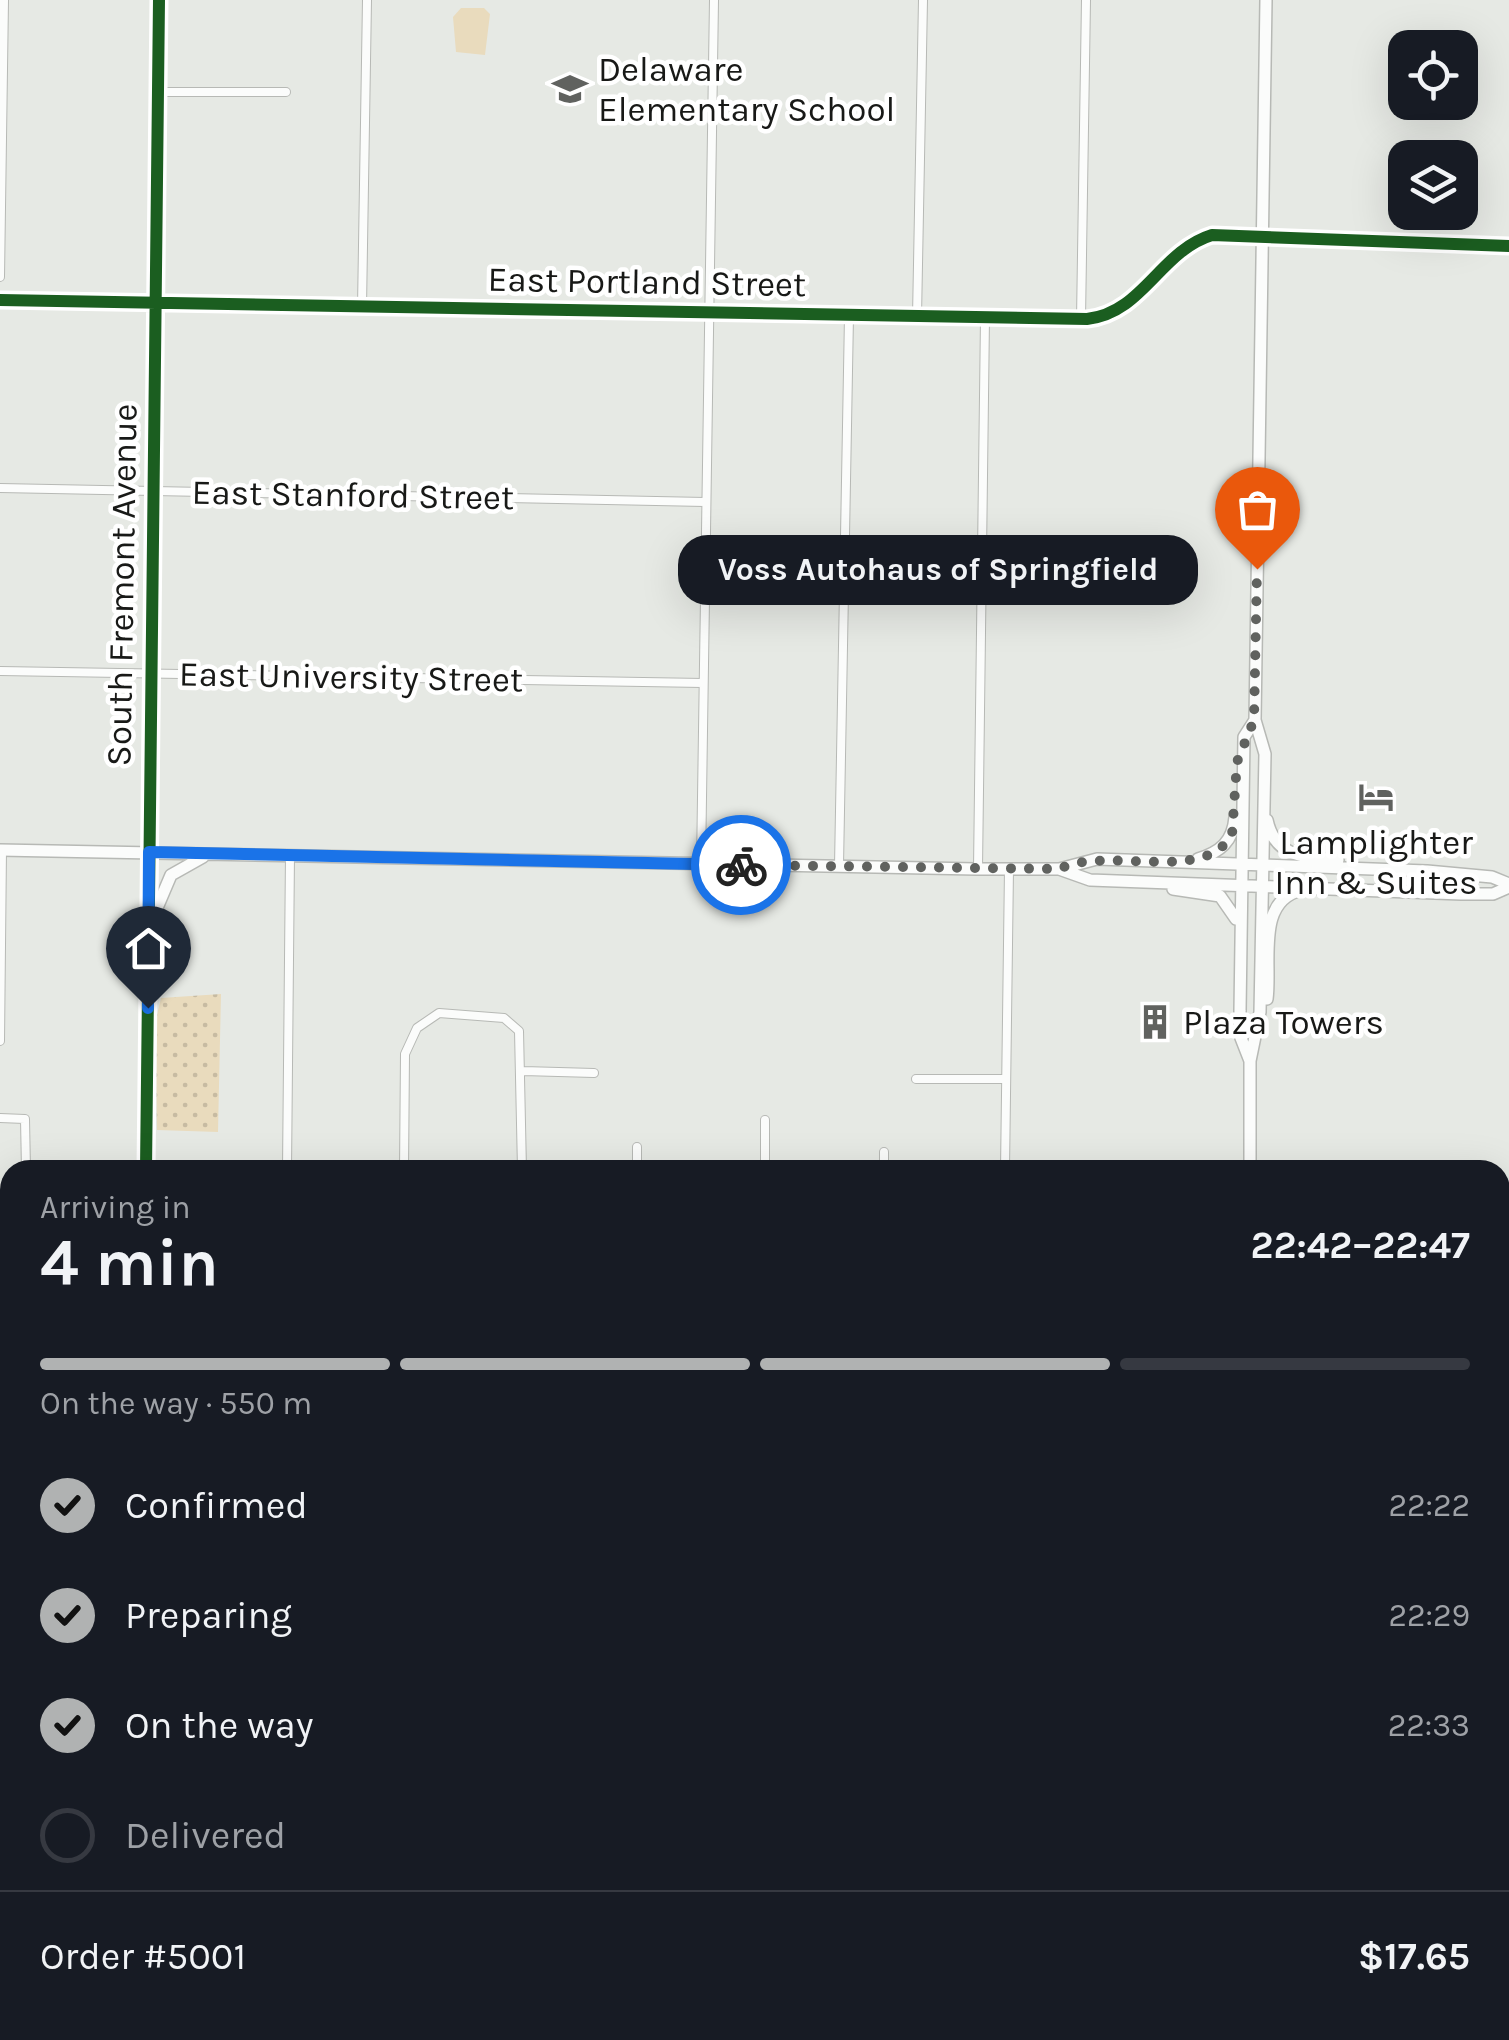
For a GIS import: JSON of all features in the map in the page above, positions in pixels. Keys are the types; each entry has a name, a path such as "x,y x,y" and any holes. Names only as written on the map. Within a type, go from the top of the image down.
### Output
{"main road":[{"path":"1250,1160 1250,1061 1260,1012 1265,754 1254,720 1266,0"},
{"path":"1250,1061 1242,1038 1240,884 1244,737 1254,720"},
{"path":"1192,862 1219,850 1232,835 1237,762 1244,750"},
{"path":"1264,805 1271,834 1290,854 1492,878 1509,886"},
{"path":"1,850 978,869 1059,869 1097,859 1427,870"},
{"name":"South Fremont Avenue","path":"146,1160 149,852"},
{"path":"148,928 162,890 176,870 214,854"},
{"path":"1059,869 1114,887 1211,892 1233,909 1240,935"},
{"path":"1090,880 1493,894 1509,886"},
{"path":"1260,1012 1268,993 1275,905 1292,892 1320,888"}],"street":[{"path":"0,277 4,0"},
{"name":"South Fremont Avenue","path":"149,852 160,0"},
{"path":"362,307 367,0"},
{"path":"701,864 714,0"},
{"path":"917,317 922,0"},
{"path":"1081,319 1086,0"},
{"path":"158,92 286,92"},
{"name":"East Portland Street","path":"0,300 1081,319 1102,317 1125,306 1170,256 1194,240 1212,234 1509,246"},
{"path":"839,866 849,316"},
{"path":"978,869 985,318"},
{"name":"East Stanford Street","path":"0,488 706,502"},
{"name":"East University Street","path":"0,671 703,684"},
{"path":"0,1041 1,850"},
{"path":"286,1160 290,855"},
{"path":"1006,1160 1009,869"},
{"path":"404,1160 405,1054 418,1028 439,1013 504,1018 519,1032 524,1071 522,1160"},
{"path":"524,1071 594,1074"},
{"path":"916,1078 1006,1078"},
{"path":"0,1118 25,1118 26,1160"},
{"path":"765,1120 765,1160"},
{"path":"636,1160 637,1147"},
{"path":"884,1152 884,1160"}],"green space":[{"path":"461,8 484,8 490,14 485,55 456,52 453,17"},
{"path":"221,994 218,1132 157,1130 155,1023 161,998"}],"cycle path":[{"path":"146,1160 159,0"},
{"path":"0,300 1087,319 1123,306 1178,254 1212,235 1509,246"}],"way so far":[{"path":"741,865 1059,869 1083,860 1192,862 1213,854 1232,835 1237,762 1254,720 1257,569"}],"place":[{"name":"Delaware Elementary School","path":"570,89"},
{"name":"Voss Autohaus of Springfield","path":"1257,569"},
{"name":"Lamplighter Inn & Suites","path":"1376,797"},
{"name":"Plaza Towers","path":"1155,1022"}],"route":[{"path":"148,1008 149,852 741,865"}]}
